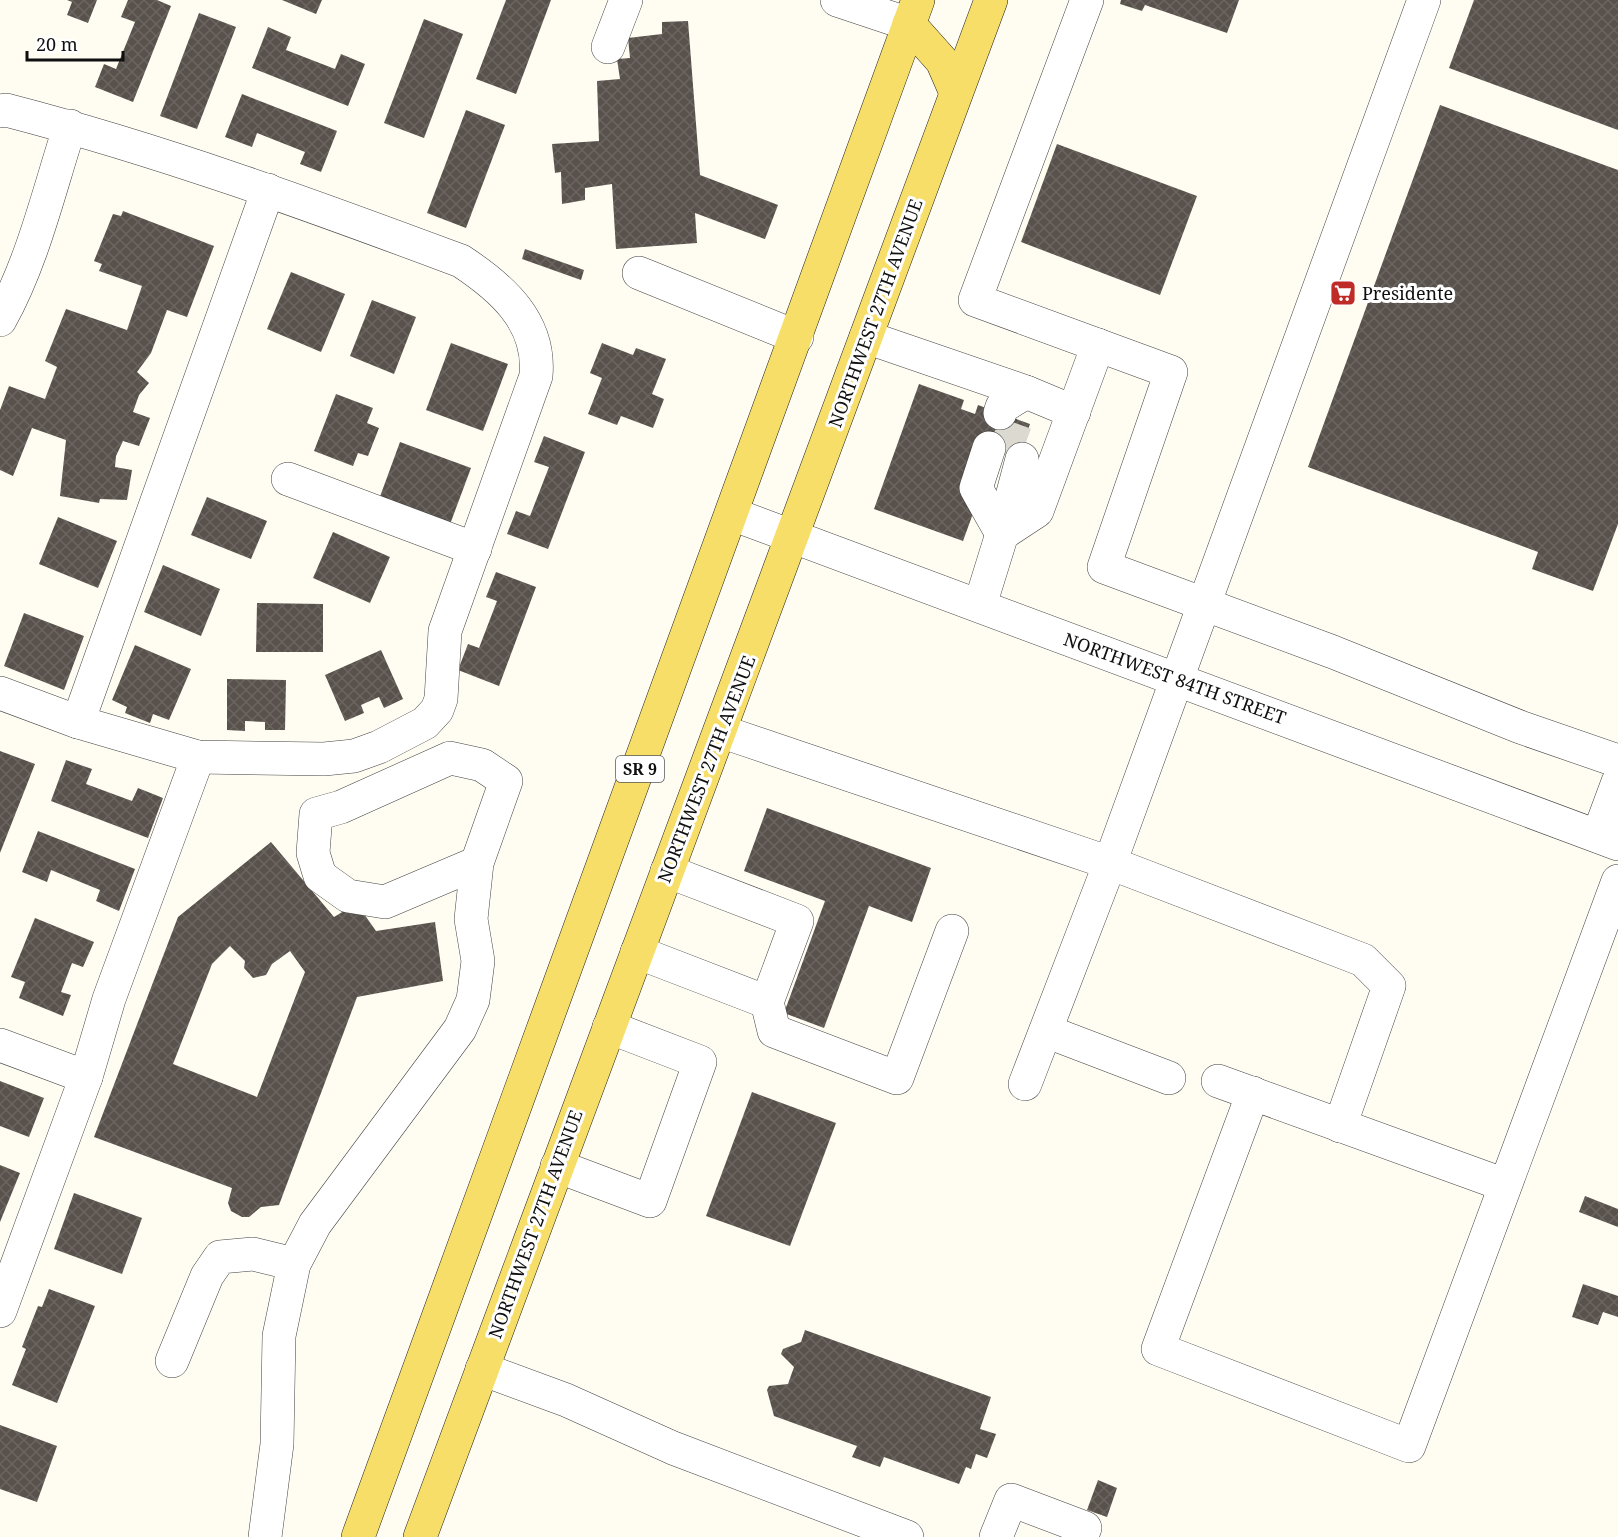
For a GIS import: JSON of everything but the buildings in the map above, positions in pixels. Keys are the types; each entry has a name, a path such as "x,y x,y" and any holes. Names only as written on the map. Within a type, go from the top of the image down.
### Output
{"main road":[{"name":"NORTHWEST 27TH AVENUE","path":"420,1537 794,536 956,93 983,6"},
{"path":"914,12 942,61 956,93"},
{"name":"SR 9","path":"358,1537 914,12"}],"street":[{"path":"608,47 626,0"},
{"path":"837,0 914,12"},
{"path":"1086,0 975,300 1171,372 1104,567 1520,727 1618,761"},
{"path":"1025,1084 1178,679 1424,0"},
{"path":"0,111 6,110 70,126 268,190 461,261 488,279 523,317 538,357 536,375 445,631 441,699 437,710 425,723 379,747 354,756 324,759 198,757 78,722 0,693"},
{"path":"0,320 9,304 33,239 70,126"},
{"path":"78,722 268,190"},
{"path":"639,273 796,337"},
{"path":"866,337 1019,412 1052,425 1023,504 1002,534"},
{"path":"1002,534 1037,511 1098,345"},
{"path":"1019,412 1074,412"},
{"path":"980,606 1002,534 1005,454"},
{"path":"288,479 475,549"},
{"name":"NORTHWEST 84TH STREET","path":"732,514 1608,840"},
{"path":"720,731 1110,863 1363,960 1389,986 1340,1125"},
{"path":"0,1311 86,1077 109,999 198,757"},
{"path":"265,1537 277,1444 279,1335 294,1264 315,1224 460,1029 474,1000 478,961 471,919 477,863 506,781 482,765 450,758 341,807 316,814 313,853 320,876 348,896 385,902 477,863"},
{"path":"1608,840 1618,782"},
{"path":"667,871 797,921 767,1002 774,1031 897,1078 952,931"},
{"path":"1253,1093 1158,1349 1409,1446 1618,881"},
{"path":"637,952 767,1002"},
{"path":"557,1166 650,1201 700,1062 609,1028"},
{"path":"1046,1031 1169,1078"},
{"path":"0,1045 86,1077"},
{"path":"1218,1081 1505,1185"},
{"path":"172,1361 207,1276 220,1257 253,1254 294,1264"},
{"path":"482,1369 566,1400 673,1448 907,1537"},
{"path":"996,1537 1011,1500 1084,1528 1081,1537"}],"tunnel":[{"path":"1004,454 1017,419"}],"place":[{"name":"Presidente","path":"1343,293"}]}
